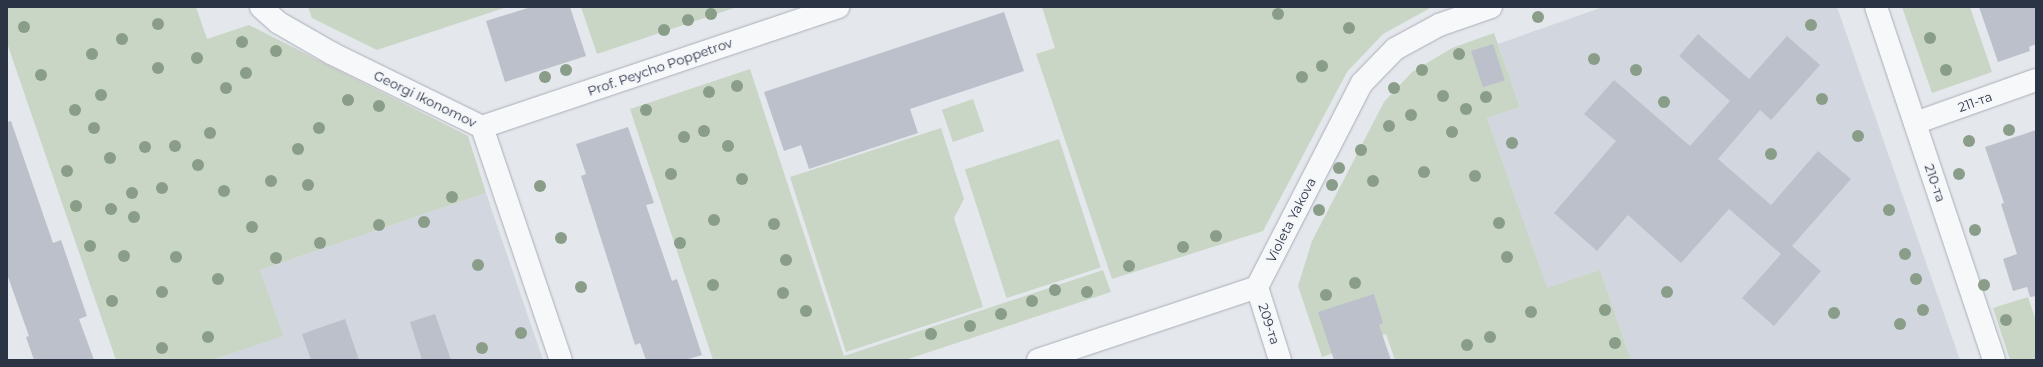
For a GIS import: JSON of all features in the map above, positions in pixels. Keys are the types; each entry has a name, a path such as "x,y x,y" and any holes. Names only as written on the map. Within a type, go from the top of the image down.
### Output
{"street":[{"name":"Georgi Ikonomov","path":"261,7 279,23 333,54 482,127 561,360"},
{"name":"Prof. Peycho Poppetrov","path":"482,127 838,7"},
{"name":"Violeta Yakova","path":"1257,287 1362,83 1395,49 1439,25 1491,7"},
{"name":"210-та","path":"1876,7 1994,360"},
{"name":"211-та","path":"1915,123 2036,80"},
{"path":"1038,360 1257,287"},
{"name":"209-та","path":"1257,287 1280,360"}],"shaded area":[{"path":"1603,7 1837,7 1960,360 1631,360 1600,270 1547,289 1487,118 1520,107 1498,44"},
{"path":"486,193 543,360 212,360 282,336 260,270"}],"green space":[{"path":"7,7 196,7 207,39 249,25 468,136 486,193 260,270 283,336 212,360 116,360 7,43"},
{"path":"308,7 507,7 377,50 312,18"},
{"path":"581,7 737,7 597,54"},
{"path":"1042,7 1432,7 1383,34 1347,72 1263,231 1112,279 1036,54 1055,48"},
{"path":"1902,7 1970,7 1992,72 1932,93"},
{"path":"1494,33 1520,107 1487,118 1547,288 1600,270 1631,360 1395,360 1386,334 1322,357 1298,286 1312,241 1384,102 1412,72 1452,48"},
{"path":"750,69 844,356 1103,270 1111,292 905,360 713,360 630,109"},
{"path":"973,99 984,131 953,142 942,110"},
{"path":"941,128 964,199 954,218 983,307 846,352 790,177"},
{"path":"1059,139 1101,267 1007,298 965,170"},
{"path":"2028,297 2036,321 2036,360 2010,360 1993,308"}],"building":[{"path":"531,7 570,7 586,56 505,82 486,21"},
{"path":"1979,7 2036,7 2036,44 2029,47 2030,51 1998,62"},
{"path":"1004,12 1024,71 910,109 918,133 809,169 801,145 784,151 764,92"},
{"path":"1698,34 1749,79 1787,36 1820,65 1771,120 1760,110 1718,159 1771,205 1818,151 1851,179 1792,246 1821,271 1774,326 1742,298 1781,254 1729,209 1681,263 1628,215 1597,251 1554,213 1616,141 1584,114 1614,80 1690,146 1730,101 1679,56"},
{"path":"1493,44 1505,80 1483,87 1471,51"},
{"path":"11,121 53,243 61,240 87,316 79,319 94,360 34,360 26,337 29,336 7,274 7,122"},
{"path":"628,127 654,203 646,205 672,281 677,279 702,355 685,360 646,360 640,343 635,345 581,176 586,174 576,144"},
{"path":"2036,130 2036,296 2030,297 2027,287 2013,291 2003,259 2017,254 2001,204 2004,203 1985,147"},
{"path":"1374,294 1383,323 1379,325 1391,360 1334,360 1318,312"},
{"path":"435,314 451,360 422,360 410,322"},
{"path":"345,319 359,360 311,360 302,334"}]}
